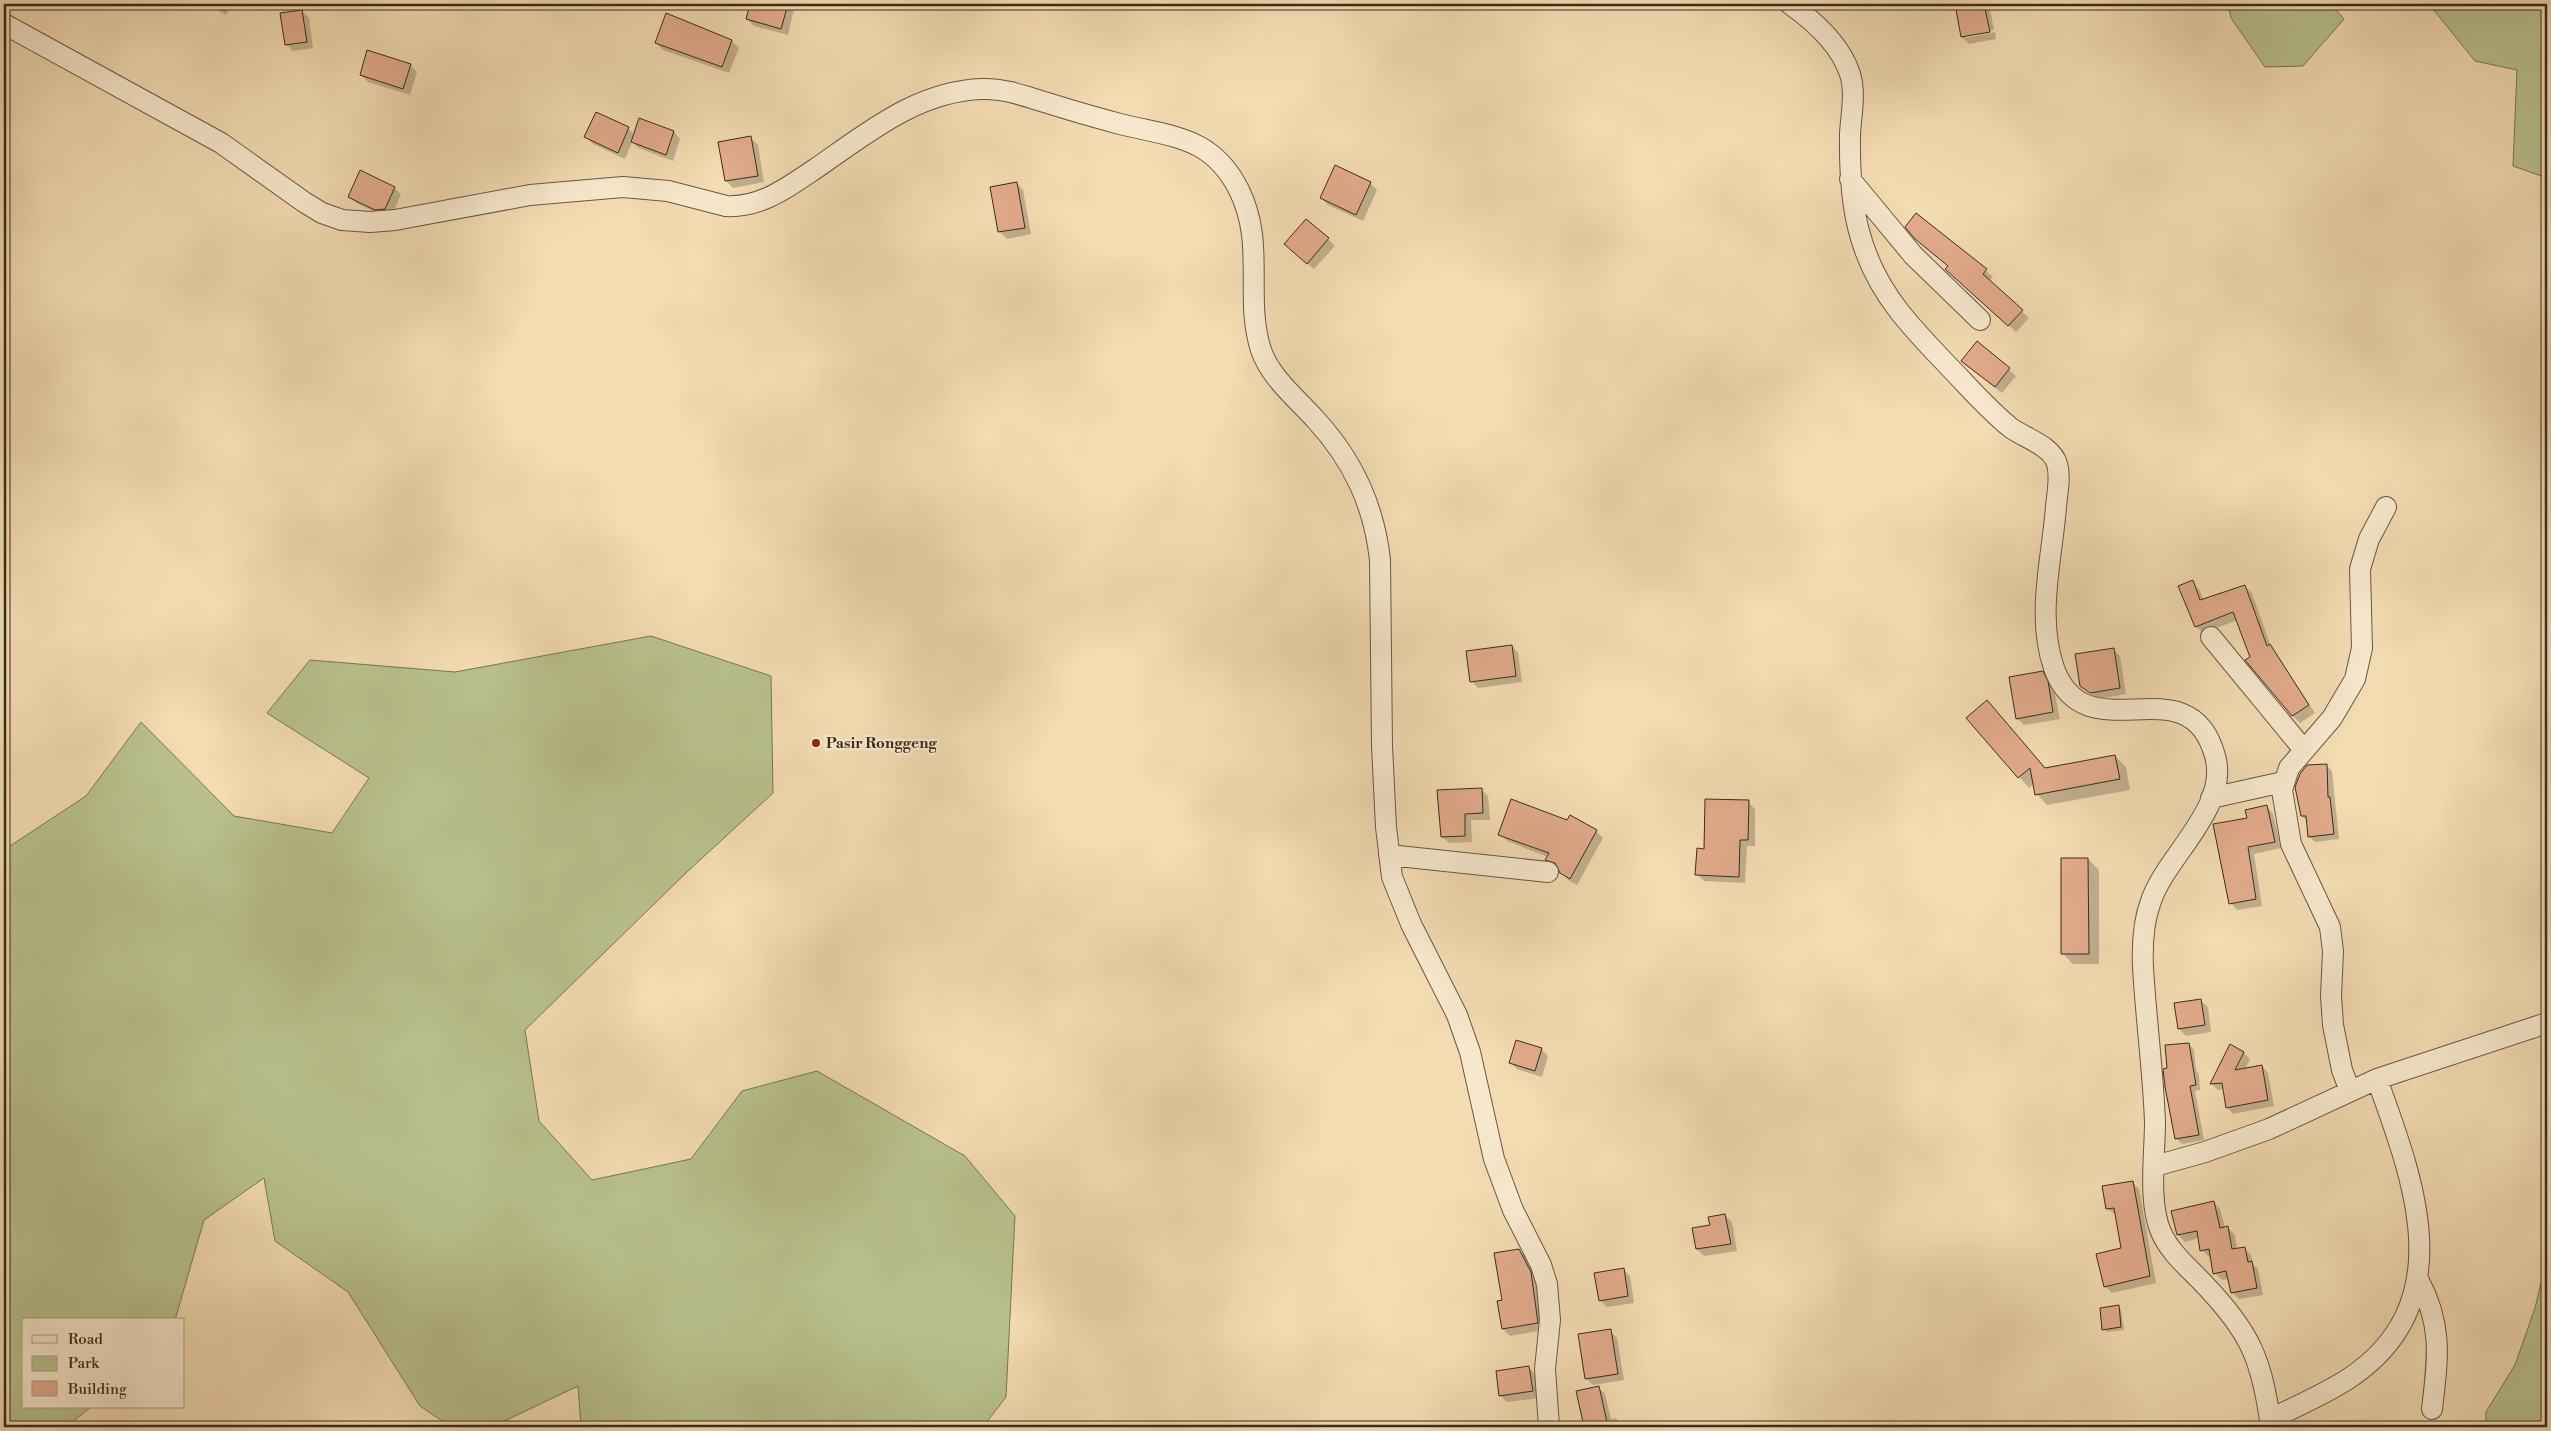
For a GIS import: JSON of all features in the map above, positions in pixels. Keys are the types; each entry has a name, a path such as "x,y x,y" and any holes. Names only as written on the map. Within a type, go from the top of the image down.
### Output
{"street":[{"path":"1790,4 1832,44 1841,55 1850,76 1852,93 1850,179 1858,232 1876,278 1900,311 1996,415 2012,428 2050,452 2056,462 2057,490 2046,590 2046,619 2050,654 2063,686 2074,699 2092,708 2178,712 2196,720 2206,733 2216,757 2217,776 2211,798 2197,827 2156,888 2150,903 2144,929 2143,966 2152,1075 2154,1191 2160,1232 2174,1253 2209,1289 2251,1343 2263,1378 2270,1423 2349,1378 2372,1359 2389,1342 2412,1304 2418,1279 2420,1243 2418,1223 2406,1166 2377,1078"},
{"path":"4,24 221,143 322,213 354,222 413,218 530,195 606,188 645,188 726,206 746,205 780,192 904,111 950,93 981,89 1011,92 1084,115 1165,133 1195,143 1221,164 1238,188 1246,205 1254,238 1257,333 1263,355 1290,393 1338,445 1352,466 1361,484 1377,536 1380,560 1382,746 1392,877 1400,901 1457,1015 1470,1052 1494,1159 1513,1210 1541,1265 1547,1284 1550,1320 1545,1369 1549,1427"},
{"path":"1850,179 1913,255 1980,320"},
{"path":"2350,1090 2342,1070 2333,1026 2331,996 2334,951 2330,927 2291,844 2283,805 2283,782 2289,768 2332,718 2347,694 2359,669 2362,648 2360,569 2369,539 2386,508"},
{"path":"2211,637 2304,750"},
{"path":"2211,798 2283,782"},
{"path":"1389,855 1548,872"},
{"path":"2155,1166 2205,1152 2269,1129 2377,1078 2547,1023"},
{"path":"2418,1279 2428,1297 2436,1325 2438,1359 2432,1408"}],"green space":[{"path":"2228,4 2331,4 2344,19 2303,66 2265,67 2231,18"},
{"path":"2429,4 2547,4 2547,178 2513,166 2517,70 2475,61"},
{"path":"651,636 771,676 773,793 688,871 525,1030 539,1121 592,1180 691,1159 742,1091 817,1071 965,1156 1015,1216 1006,1397 983,1427 581,1427 578,1386 492,1427 451,1427 420,1406 348,1292 275,1241 264,1178 204,1220 176,1318 22,1318 22,1408 90,1408 66,1427 4,1427 4,850 86,796 141,722 234,816 332,833 369,778 267,713 310,660 455,672"},
{"path":"2547,1258 2547,1427 2486,1427 2486,1412 2515,1365 2535,1308"}],"building":[{"path":"750,4 788,4 781,29 746,19"},
{"path":"1955,4 1984,4 1990,32 1961,37"},
{"path":"302,10 307,42 285,45 280,13"},
{"path":"666,13 732,40 722,67 655,43"},
{"path":"367,50 411,64 403,89 360,75"},
{"path":"596,112 629,127 618,153 584,137"},
{"path":"639,118 674,131 666,155 631,142"},
{"path":"751,136 758,176 725,181 718,142"},
{"path":"1335,165 1371,182 1356,215 1320,198"},
{"path":"360,170 395,187 385,209 375,210 348,197"},
{"path":"1017,182 1025,228 998,232 990,187"},
{"path":"1916,213 1987,269 1983,274 2023,310 2008,326 1945,269 1948,266 1915,239 1905,227"},
{"path":"1306,219 1329,238 1307,264 1284,244"},
{"path":"1977,341 2010,368 1995,387 1961,361"},
{"path":"2193,580 2200,600 2245,585 2267,646 2270,644 2309,705 2292,716 2245,660 2250,657 2233,612 2195,627 2178,586"},
{"path":"1512,645 1516,676 1470,682 1466,651"},
{"path":"2114,648 2120,688 2090,693 2080,686 2075,654"},
{"path":"2043,671 2048,681 2053,712 2016,719 2009,677"},
{"path":"1987,700 2045,768 2115,755 2120,779 2035,795 2030,768 2018,778 1966,718"},
{"path":"2327,764 2328,797 2330,797 2334,834 2308,837 2306,816 2301,816 2295,787 2300,774 2307,765"},
{"path":"1482,788 1483,813 1465,814 1465,836 1441,837 1437,790"},
{"path":"1511,799 1567,820 1570,815 1597,830 1570,879 1560,873 1555,863 1545,860 1549,853 1498,835"},
{"path":"1705,799 1749,800 1748,840 1740,840 1739,877 1695,875 1697,848 1704,849"},
{"path":"2267,805 2275,842 2248,847 2256,899 2229,904 2213,824 2247,818 2245,810"},
{"path":"2061,858 2088,858 2089,954 2061,954"},
{"path":"2201,999 2205,1025 2178,1029 2174,1003"},
{"path":"1516,1040 1542,1048 1535,1071 1509,1063"},
{"path":"2189,1043 2196,1085 2190,1086 2199,1135 2175,1139 2163,1069 2167,1068 2165,1045"},
{"path":"2230,1044 2244,1052 2235,1070 2262,1065 2268,1100 2226,1108 2222,1083 2210,1084"},
{"path":"2133,1181 2150,1276 2104,1287 2096,1254 2121,1248 2114,1208 2106,1209 2102,1186"},
{"path":"2214,1201 2220,1228 2228,1226 2232,1249 2245,1247 2248,1262 2252,1261 2257,1288 2231,1293 2226,1271 2213,1274 2209,1249 2200,1251 2197,1231 2177,1235 2171,1211"},
{"path":"1725,1214 1731,1244 1696,1249 1692,1228 1710,1225 1708,1217"},
{"path":"1519,1249 1531,1272 1538,1323 1502,1329 1497,1301 1502,1300 1494,1253"},
{"path":"1624,1268 1628,1296 1599,1301 1594,1273"},
{"path":"2119,1305 2121,1327 2102,1330 2100,1308"},
{"path":"1611,1329 1618,1374 1585,1379 1578,1334"},
{"path":"1529,1366 1533,1391 1499,1396 1496,1371"},
{"path":"1599,1386 1608,1427 1584,1427 1576,1391"}],"place":[{"name":"Pasir Ronggeng","path":"816,743"}]}
